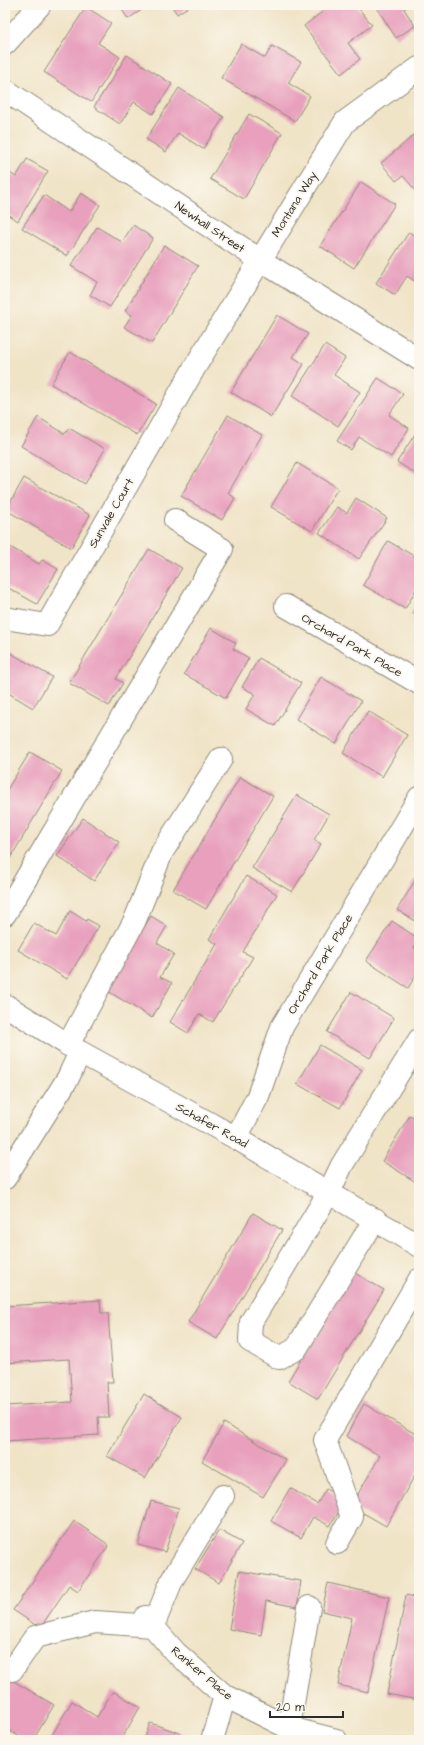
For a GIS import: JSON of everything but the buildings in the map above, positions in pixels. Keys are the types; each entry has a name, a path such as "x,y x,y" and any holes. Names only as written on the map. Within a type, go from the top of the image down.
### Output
{"street":[{"path":"5,44 40,5"},
{"name":"Montana Way","path":"196,365 345,122 419,68"},
{"name":"Newhall Street","path":"5,90 260,260 419,359"},
{"name":"Sunvale Court","path":"5,618 47,625 196,365"},
{"path":"5,914 222,549 175,520"},
{"name":"Orchard Park Place","path":"286,606 419,683"},
{"path":"5,1178 68,1078 74,1048 135,920 162,852 221,759"},
{"name":"Orchard Park Place","path":"236,1138 258,1096 282,1027 419,798"},
{"name":"Schafer Road","path":"5,1005 74,1048 236,1138 419,1246"},
{"path":"375,1219 296,1349 279,1358 250,1341 250,1322 329,1192 342,1165 419,1040"},
{"path":"337,1543 352,1517 325,1440 419,1280"},
{"path":"12,1670 35,1637 95,1622 149,1621 223,1496"},
{"path":"288,1728 309,1608"},
{"name":"Ranker Place","path":"149,1621 175,1652 225,1696 288,1728 336,1740"},
{"path":"212,1740 225,1696"}]}
